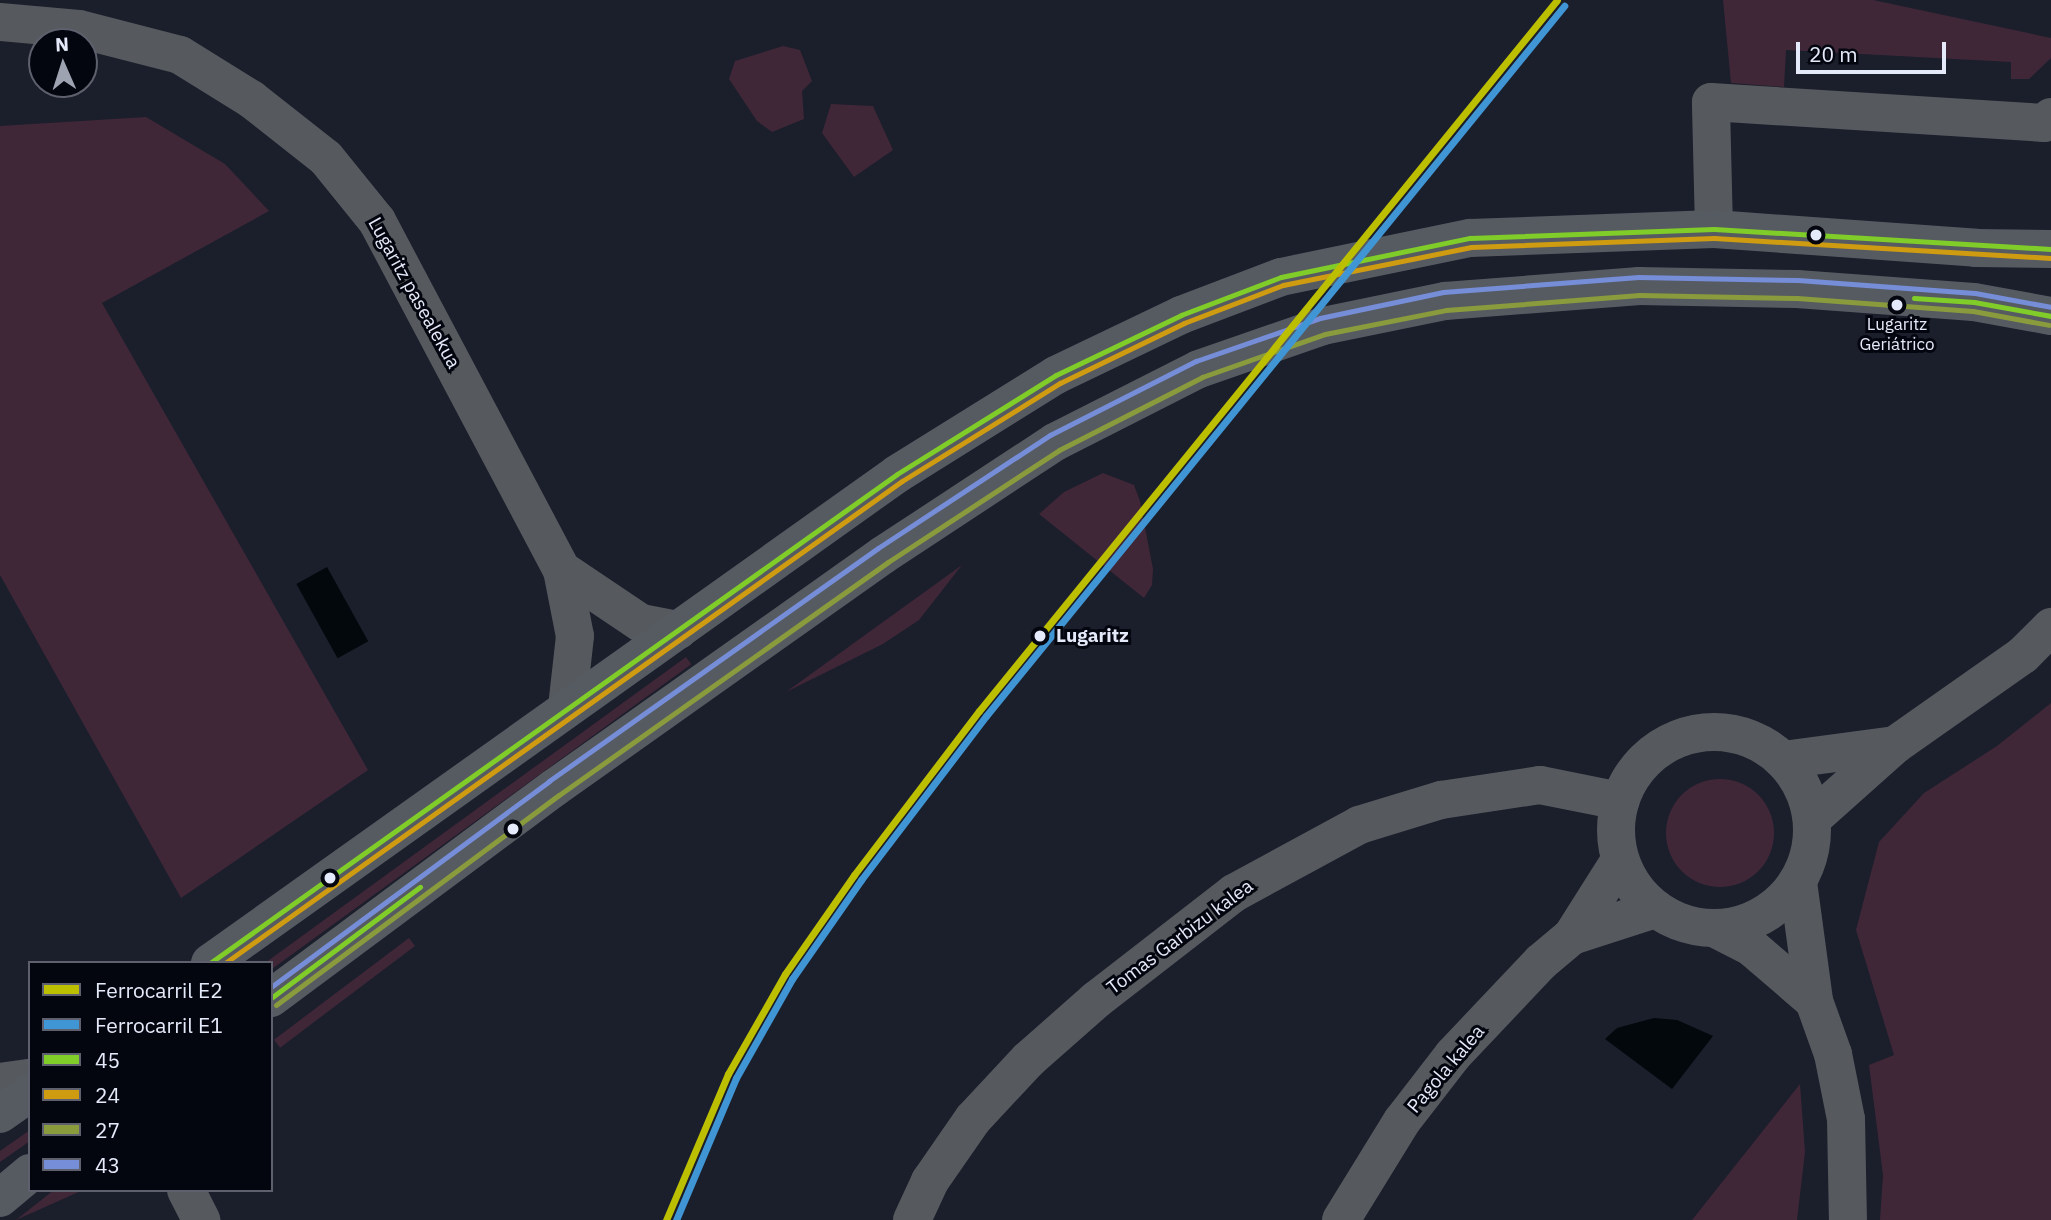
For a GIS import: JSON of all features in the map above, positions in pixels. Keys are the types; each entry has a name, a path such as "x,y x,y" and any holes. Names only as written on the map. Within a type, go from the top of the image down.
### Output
{"main road":[{"path":"213,961 897,474 1056,375 1181,315 1281,277 1470,238 1714,229 1976,248 2051,249"},
{"path":"273,997 554,788 883,555 1055,442 1199,369 1323,326 1445,301 1639,286 1797,289 1974,302 2051,316"},
{"path":"0,1114 28,1094"},
{"path":"0,1198 28,1175"}],"street":[{"name":"Lugaritz pasealekua","path":"0,22 79,29 180,55 251,99 327,158 377,221 562,570"},
{"path":"1714,229 1711,102 2044,124 2051,117"},
{"path":"562,570 640,623 678,630"},
{"path":"562,570 575,636 567,707"},
{"path":"1812,818 1895,745 2023,655 2051,627"},
{"path":"1716,929 1748,923 1776,907 1798,882 1811,851 1812,818 1803,786 1783,760 1756,741 1723,732 1690,735 1660,749 1635,772 1620,801 1616,830 1620,859 1633,886 1655,909 1684,924 1716,929 1749,946 1814,1001"},
{"path":"1783,760 1895,745"},
{"name":"Tomas Garbizu kalea","path":"912,1220 930,1181 973,1119 1028,1060 1144,961 1234,893 1359,825 1441,800 1540,785 1620,801"},
{"name":"Pagola kalea","path":"1341,1220 1402,1121 1453,1055 1572,936 1620,859"},
{"path":"1798,882 1814,1001 1833,1054 1846,1119 1848,1220"},
{"name":"Pagola kalea","path":"1572,936 1655,909"},
{"path":"0,1082 28,1078"},
{"path":"187,1192 201,1220"}],"shaded area":[{"path":"1723,0 1873,0 2051,38 2051,58 2029,79 2011,79 2011,62 1786,50 1784,87 1731,83"},
{"path":"783,46 800,50 812,81 802,91 804,119 772,132 757,121 729,79 735,61"},
{"path":"831,104 873,106 893,150 854,177 822,133"},
{"path":"146,117 225,164 269,211 102,303 368,770 181,898 0,575 0,126"},
{"path":"1103,473 1134,485 1140,501 1153,569 1152,585 1144,598 1039,514 1064,492"},
{"path":"962,565 919,620 883,644 786,692"},
{"path":"327,567 368,641 338,658 296,584"},
{"path":"686,657 691,664 273,968 273,961 268,961"},
{"path":"2051,703 2051,1220 1880,1220 1883,1175 1869,1065 1894,1055 1856,930 1879,842 1924,793 1997,746"},
{"path":"1720,779 1741,783 1758,795 1770,812 1774,833 1770,854 1758,871 1741,883 1720,887 1699,883 1682,871 1670,854 1666,833 1670,812 1682,795 1699,783"},
{"path":"409,938 415,946 280,1048 274,1040"},
{"path":"1654,1018 1677,1020 1713,1036 1672,1089 1605,1039 1617,1028"},
{"path":"1800,1084 1805,1152 1797,1220 1692,1220"},
{"path":"28,1131 28,1142 0,1162 0,1151"},
{"path":"51,1192 79,1192 16,1220"}],"rail line":[{"name":"E2","path":"666,1220 728,1074 785,974 854,875 979,711 1557,0"},
{"name":"E1","path":"676,1220 736,1078 792,979 861,880 986,716 1564,6"}],"transit line":[{"name":"45","path":"213,961 897,474 1056,375 1181,315 1281,277 1470,238 1714,229 2051,249"},
{"name":"24","path":"228,961 902,481 1060,383 1184,323 1283,285 1471,247 1714,238 2051,258"},
{"name":"43","path":"273,986 549,781 878,548 1050,435 1196,361 1320,318 1443,292 1638,277 1798,280 1975,293 2051,307"},
{"name":"27","path":"276,1005 559,795 888,562 1059,450 1202,377 1325,334 1446,310 1639,295 1797,298 1973,311 2049,325"},
{"name":"45","path":"1914,298 1974,302 2051,316"},
{"name":"45","path":"273,997 420,887"}],"place":[{"name":"Lugaritz Geriátrico","path":"1897,305"},
{"name":"Lugaritz","path":"1040,636"}]}
